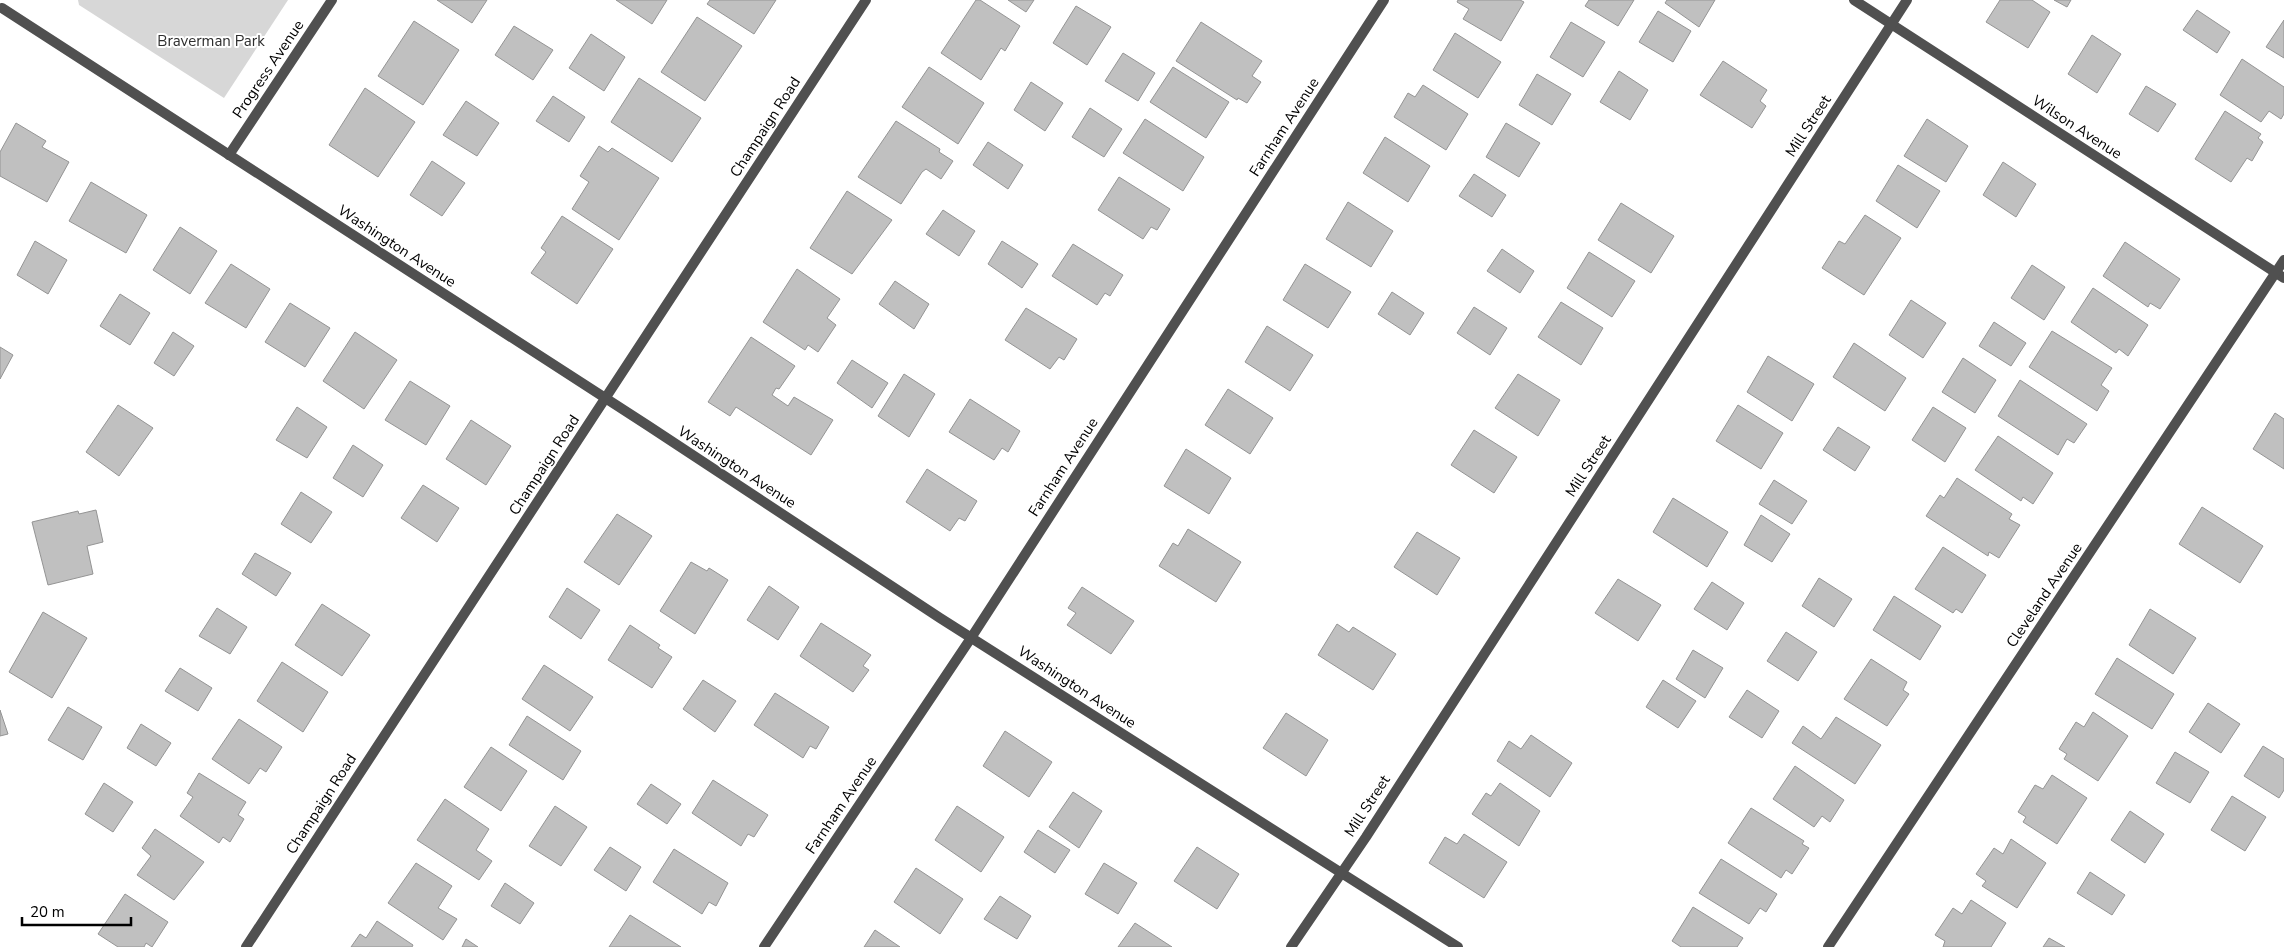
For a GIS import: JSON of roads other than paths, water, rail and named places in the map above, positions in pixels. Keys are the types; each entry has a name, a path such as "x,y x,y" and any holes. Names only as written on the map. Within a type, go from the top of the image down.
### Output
{"street":[{"name":"Progress Avenue","path":"229,155 332,0"},
{"name":"Champaign Road","path":"246,947 866,0"},
{"name":"Farnham Avenue","path":"764,947 971,638 1384,0"},
{"name":"Wilson Avenue","path":"1854,0 2280,276"},
{"name":"Mill Street","path":"1291,947 1907,0"},
{"name":"Washington Avenue","path":"3,6 971,638 1458,947"},
{"name":"Cleveland Avenue","path":"1828,947 2280,276 2284,260"}],"park label":[{"name":"Braverman Park","path":"211,41"}]}
